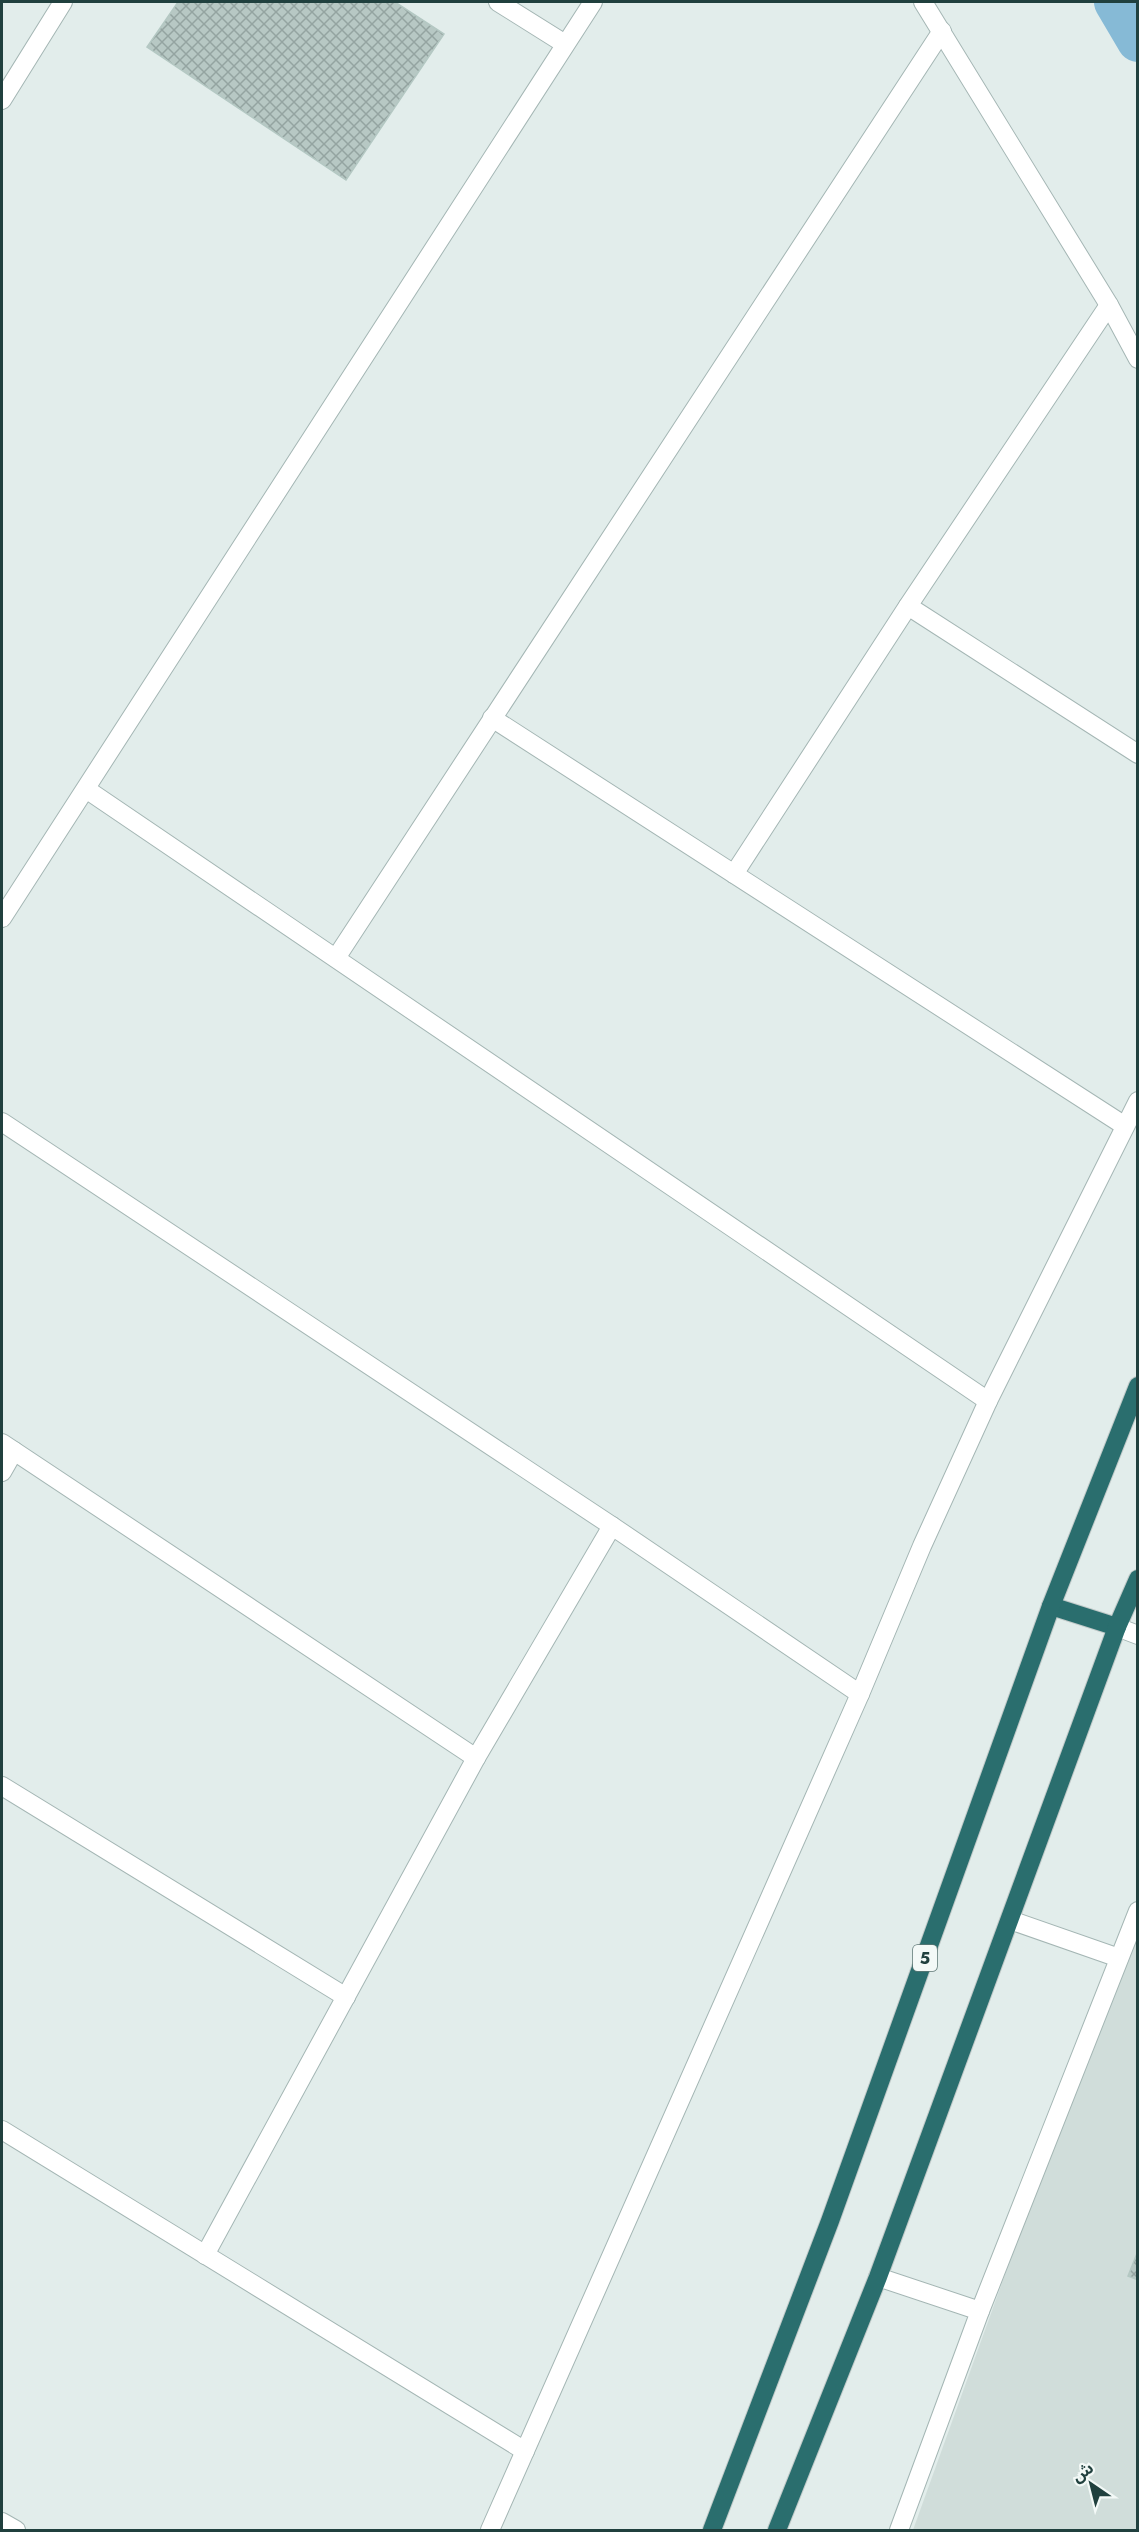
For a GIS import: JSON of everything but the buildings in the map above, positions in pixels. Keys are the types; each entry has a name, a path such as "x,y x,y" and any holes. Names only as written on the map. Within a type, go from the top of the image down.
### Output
{"highway":[{"name":"5","path":"712,2530 830,2222 1050,1606 1137,1386"},
{"path":"777,2530 878,2277 1117,1627 1137,1579"},
{"path":"1050,1606 1117,1627"}],"street":[{"path":"2,100 63,2"},
{"path":"498,2 565,44"},
{"path":"2,918 593,2"},
{"path":"923,2 1109,305 1137,359"},
{"path":"336,958 942,31"},
{"path":"734,874 908,606 1109,305"},
{"path":"908,606 1137,754"},
{"path":"492,718 1125,1126"},
{"path":"86,789 988,1401"},
{"path":"490,2530 860,1694 922,1546 988,1401 1137,1101"},
{"path":"2,1122 612,1526 860,1694"},
{"path":"2,1472 8,1447 476,1758"},
{"path":"205,2255 476,1758 612,1526"},
{"path":"1117,1627 1137,1635"},
{"path":"2,1786 346,1997"},
{"path":"899,2530 981,2311 1137,1911"},
{"path":"1010,1920 1119,1958"},
{"path":"2,2130 525,2451"},
{"path":"878,2277 981,2311"},
{"path":"2,2522 16,2530"}],"shaded area":[{"path":"1137,1906 1137,2530 913,2530 1119,1958"}],"waterway":[{"path":"1115,2 1138,41"}]}
